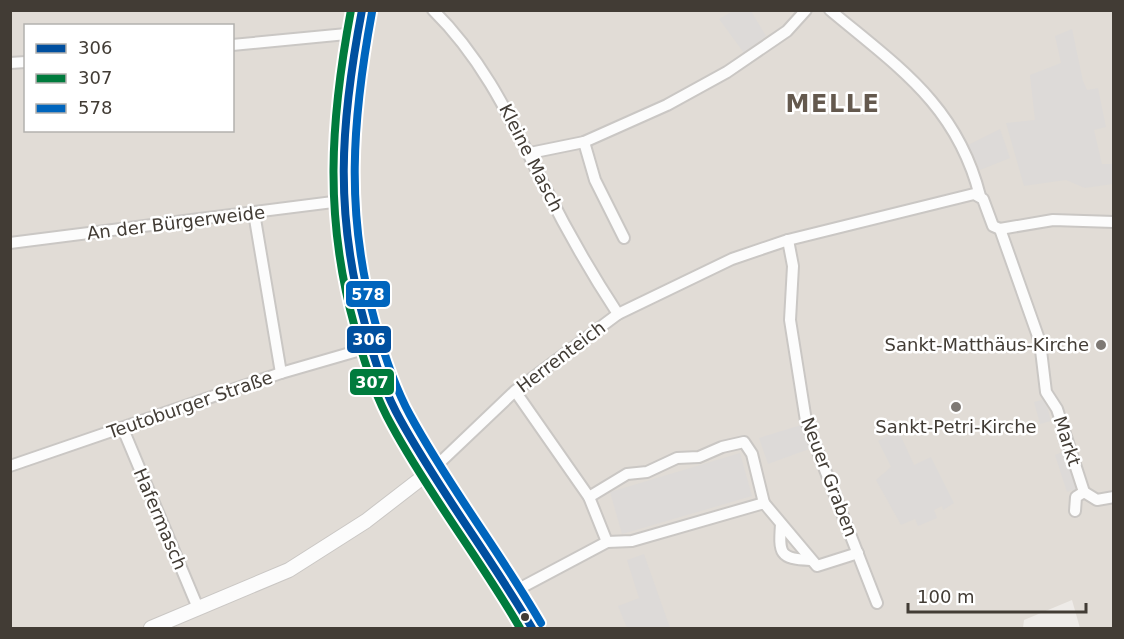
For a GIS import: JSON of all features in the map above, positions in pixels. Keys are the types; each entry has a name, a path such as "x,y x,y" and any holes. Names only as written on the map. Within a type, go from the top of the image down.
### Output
{"street":[{"path":"362,10 342,139 341,201 348,265 371,347 400,419 532,628"},
{"name":"Kleine Masch","path":"433,10 456,34 487,75 530,153 574,243 618,314"},
{"path":"530,153 584,142 667,105 727,72 787,31 806,10"},
{"path":"830,10 926,92 949,124 975,177 980,196 993,226 1000,229 1053,220 1113,222"},
{"path":"234,45 357,33"},
{"path":"584,142 595,180 624,238"},
{"name":"Herrenteich","path":"151,628 289,570 366,521 432,470 515,391 618,314 732,259 788,240 968,195 980,196"},
{"name":"An der Bürgerweide","path":"10,243 341,201"},
{"path":"254,213 281,374"},
{"name":"Markt","path":"1000,229 1040,342 1046,392 1057,409 1084,492"},
{"name":"Neuer Graben","path":"788,240 793,266 790,320 806,421 877,603"},
{"name":"Teutoburger Straße","path":"10,466 281,374 371,347"},
{"path":"515,391 589,497 607,542"},
{"name":"Hafermasch","path":"123,429 198,608"},
{"path":"589,497 627,474 647,472 677,458 699,457 744,441 755,464 764,503 810,560 817,566 858,553"},
{"path":"1075,511 1076,498 1084,492 1097,500 1113,496"},
{"path":"511,593 607,542 632,542 764,503"},
{"path":"781,524 779,547 783,554 791,560 810,560"}],"shaded area":[{"path":"10,11 1113,11 1113,628 1080,628 1072,600 1024,620 1023,628 11,628"},
{"path":"733,11 751,11 766,36 744,53 719,19"},
{"path":"1072,29 1083,81 1087,90 1098,88 1106,127 1094,130 1102,164 1113,164 1113,184 1085,188 1066,180 1024,186 1006,123 1035,120 1030,75 1061,63 1055,36"},
{"path":"1000,129 1010,158 980,170 968,145"},
{"path":"1045,399 1051,421 1040,424 1034,402"},
{"path":"801,425 809,449 768,464 759,438"},
{"path":"898,430 914,465 931,457 954,503 943,510 942,506 934,510 937,518 918,526 915,519 901,525 876,480 891,467 878,441"},
{"path":"1065,451 1077,489 1067,492 1055,455"},
{"path":"740,453 752,496 622,534 610,492"},
{"path":"644,554 670,628 627,628 618,606 639,598 627,560"}],"transit line":[{"name":"307","path":"351,10 338,91 334,170 338,248 358,341 375,391 392,426 422,477 520,628"},
{"name":"306","path":"362,10 349,92 344,170 349,247 369,340 385,388 401,421 532,628"},
{"name":"578","path":"372,12 360,91 355,167 359,243 365,282 375,322 390,370 410,415 441,468 541,623"}],"place":[{"name":"Sankt-Matthäus-Kirche","path":"1101,345"},
{"name":"Sankt-Petri-Kirche","path":"956,407"}],"district":[{"name":"MELLE","path":"833,104"}]}
